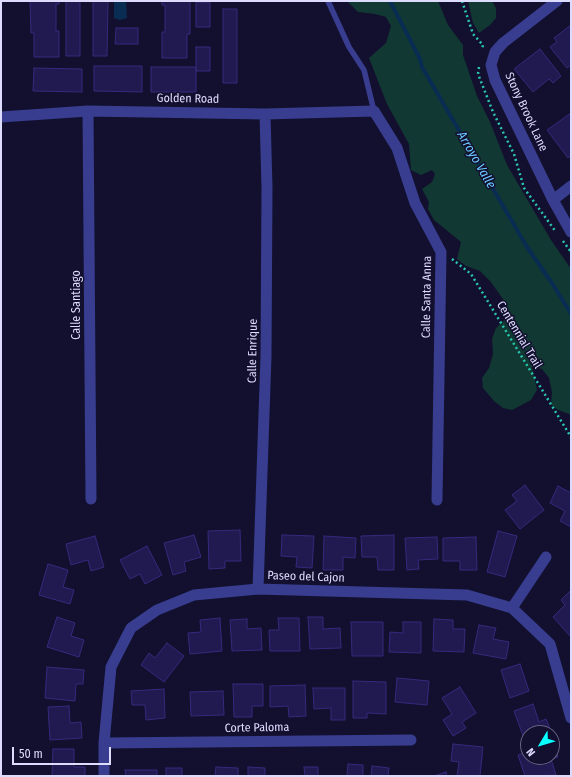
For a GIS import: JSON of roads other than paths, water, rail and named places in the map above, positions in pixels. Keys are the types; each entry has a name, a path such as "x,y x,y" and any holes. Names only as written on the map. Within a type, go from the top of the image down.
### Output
{"street":[{"name":"Stony Brook Lane","path":"557,1 504,43 495,52 491,65 495,80 553,200 571,232"},
{"name":"Golden Road","path":"1,117 88,111 265,114 374,111"},
{"name":"Calle Santiago","path":"88,111 91,499"},
{"name":"Calle Santa Anna","path":"374,111 397,148 416,203 441,252 437,500"},
{"name":"Calle Enrique","path":"258,589 266,356 267,188 265,114"},
{"path":"553,200 571,186"},
{"path":"512,608 546,556"},
{"name":"Paseo del Cajon","path":"104,776 104,743 111,668 131,628 157,610 194,595 258,589 467,595 512,608 550,644 571,718"},
{"name":"Corte Paloma","path":"104,743 411,740"}],"lane":[{"path":"328,1 349,47 364,70 374,111"}],"water":[{"path":"114,1 126,1 127,18 120,20 114,18"}],"waterway":[{"name":"Arroyo Valle","path":"390,1 420,59 422,67 527,247 571,314"}]}
